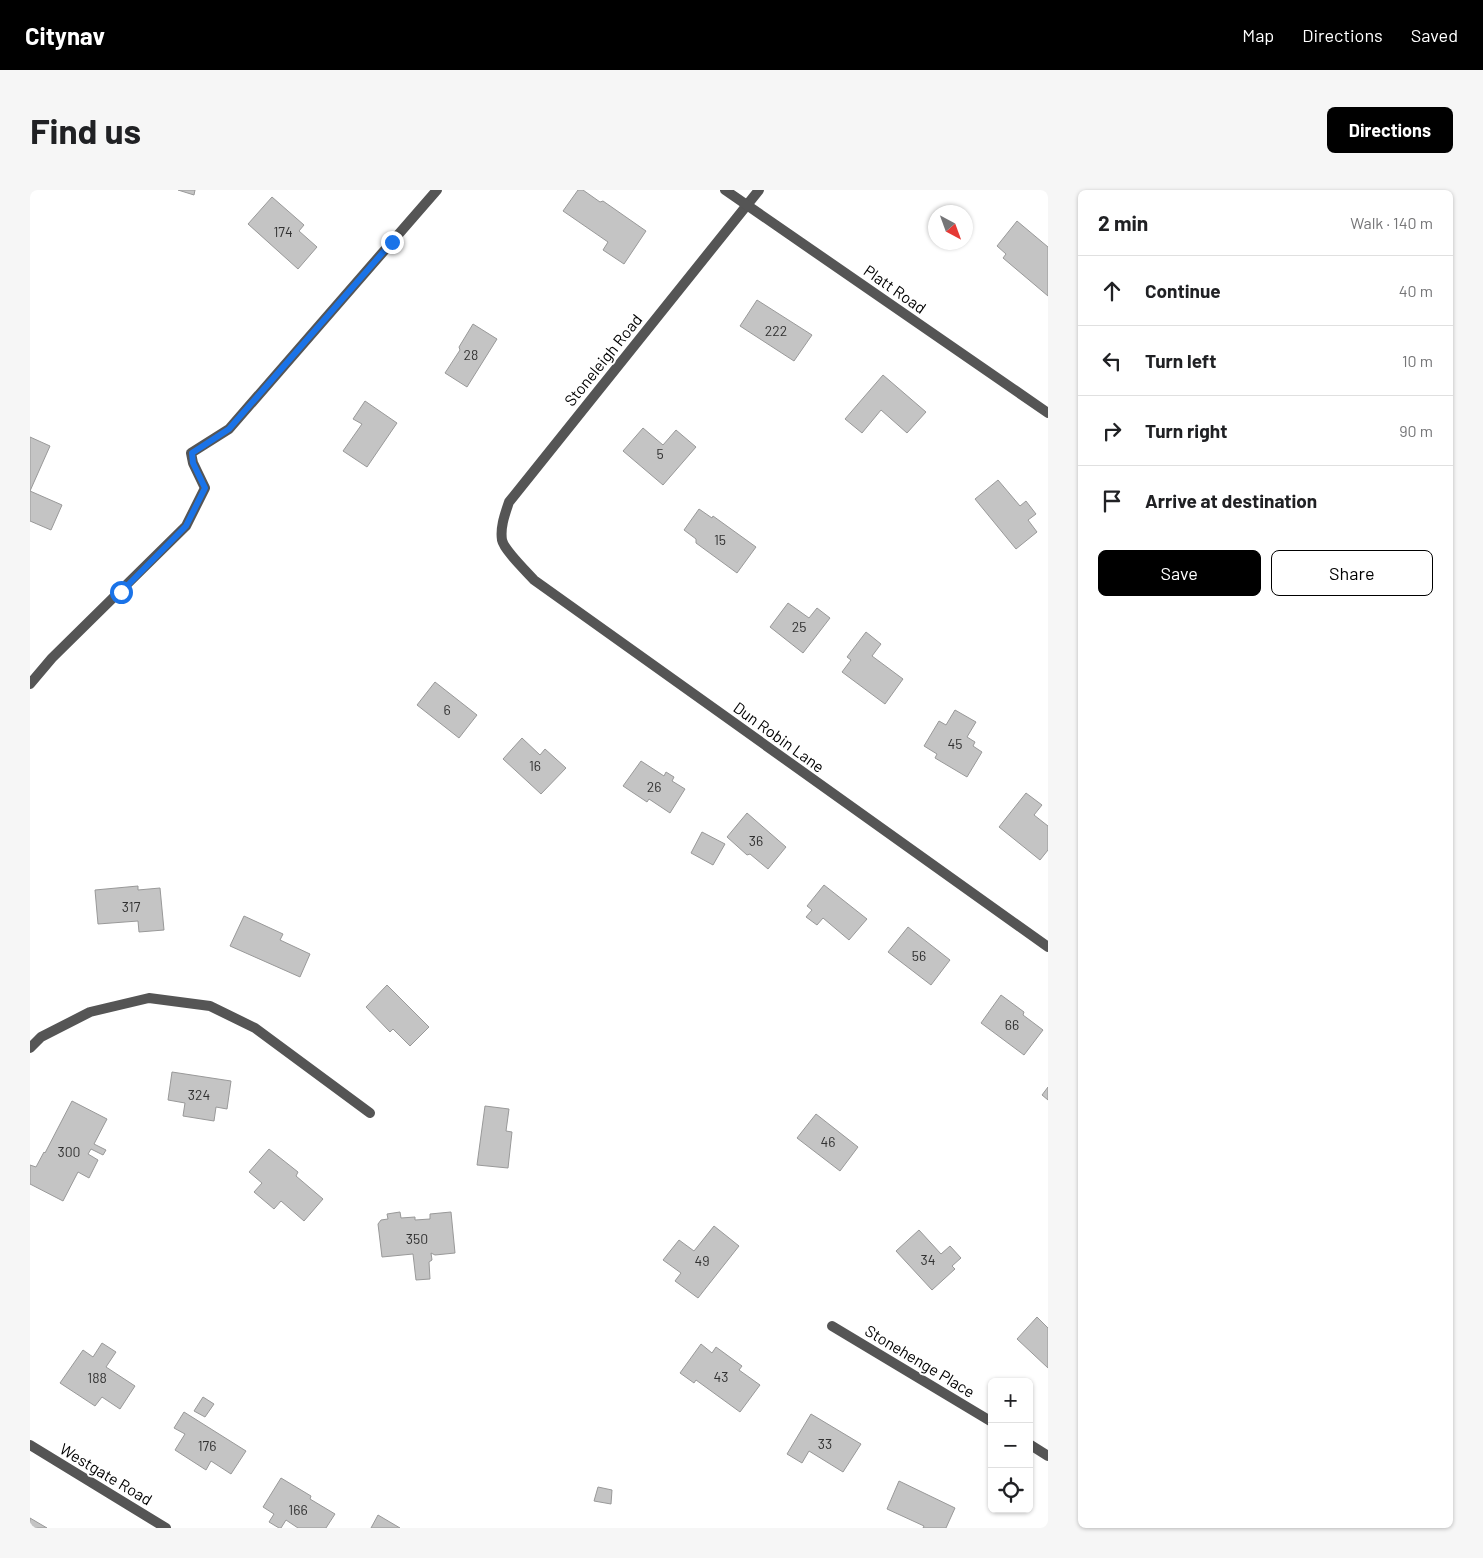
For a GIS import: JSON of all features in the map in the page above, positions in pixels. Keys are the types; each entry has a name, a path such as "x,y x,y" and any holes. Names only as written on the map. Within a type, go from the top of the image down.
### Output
{"street":[{"path":"30,684 52,658 186,526 205,488 193,463 192,453 229,429 437,190"},
{"name":"Platt Road","path":"725,190 1048,413"},
{"name":"Stoneleigh Road","path":"502,542 502,520 509,502 759,190"},
{"name":"Dun Robin Lane","path":"502,542 534,580 1048,947"},
{"path":"30,1048 40,1037 90,1012 149,998 210,1006 254,1028 370,1114"},
{"name":"Stonehenge Place","path":"832,1326 988,1420"},
{"name":"Westgate Road","path":"30,1445 166,1528"},
{"path":"1033,1447 1048,1456"}],"building":[{"path":"178,190 195,190 194,195"},
{"path":"578,190 583,190 600,202 603,201 646,231 624,264 603,250 608,242 563,211"},
{"path":"272,197 304,225 299,231 317,247 298,269 248,224"},
{"path":"1017,221 1048,247 1048,296 1003,258 1006,254 997,246"},
{"path":"757,300 812,335 794,361 740,326"},
{"path":"473,324 497,339 467,387 445,373 460,350 459,347"},
{"path":"883,375 926,412 907,433 881,410 862,433 845,419"},
{"path":"365,401 397,423 367,467 343,451 362,424 353,419"},
{"path":"643,428 663,445 676,430 696,447 663,485 623,451"},
{"path":"30,437 50,446 30,491"},
{"path":"998,480 1020,506 1026,501 1036,514 1028,520 1037,532 1016,549 975,499"},
{"path":"30,491 62,505 51,530 30,521"},
{"path":"699,509 712,518 713,516 756,547 737,573 696,543 696,539 684,530"},
{"path":"788,603 809,618 817,608 830,618 803,653 770,627"},
{"path":"866,632 881,644 872,656 903,679 885,704 842,672 851,660 847,657"},
{"path":"435,682 477,715 459,738 417,705"},
{"path":"955,710 976,722 967,737 975,742 973,746 982,752 967,777 935,758 937,754 924,746 939,721 946,725"},
{"path":"522,738 540,755 545,749 566,768 541,794 503,759"},
{"path":"641,761 664,776 666,772 674,777 672,781 685,789 670,813 649,799 647,802 623,786"},
{"path":"1026,793 1042,805 1034,815 1048,826 1048,850 1040,860 999,827"},
{"path":"747,813 786,847 768,869 750,854 747,855 727,837"},
{"path":"702,832 725,844 713,865 691,853"},
{"path":"824,885 867,919 849,940 823,918 817,925 806,917 812,910 807,906"},
{"path":"138,886 138,890 160,888 164,930 139,932 138,921 98,924 95,890"},
{"path":"244,916 283,934 280,940 310,954 300,977 230,946"},
{"path":"908,927 950,960 931,985 888,952"},
{"path":"387,985 429,1027 410,1046 393,1029 390,1032 366,1007"},
{"path":"1001,995 1024,1012 1023,1015 1043,1030 1024,1055 981,1023"},
{"path":"172,1072 231,1081 227,1109 216,1107 214,1121 183,1116 185,1103 168,1100"},
{"path":"1048,1087 1048,1100 1042,1095"},
{"path":"72,1101 107,1119 94,1144 106,1150 103,1155 91,1149 88,1154 98,1160 89,1178 78,1172 63,1201 30,1184 30,1165 36,1167"},
{"path":"485,1106 509,1109 506,1131 512,1132 508,1168 477,1165"},
{"path":"816,1114 858,1147 840,1171 797,1138"},
{"path":"269,1149 298,1172 296,1176 323,1199 304,1221 281,1201 274,1209 254,1192 262,1183 249,1172"},
{"path":"400,1212 401,1218 415,1217 415,1220 430,1219 430,1214 451,1212 455,1253 435,1255 431,1253 432,1260 429,1262 430,1279 416,1280 413,1254 382,1257 378,1224 381,1220 388,1219 387,1214"},
{"path":"714,1226 739,1246 698,1298 675,1281 681,1273 663,1260 679,1240 694,1251"},
{"path":"919,1230 941,1254 950,1246 961,1258 952,1266 955,1269 932,1290 896,1251"},
{"path":"1037,1317 1048,1328 1048,1368 1017,1339"},
{"path":"102,1343 116,1352 106,1367 135,1386 120,1409 102,1397 95,1406 60,1383 83,1350 93,1357"},
{"path":"701,1344 712,1353 716,1347 742,1366 739,1370 760,1385 740,1412 696,1380 694,1383 680,1373"},
{"path":"203,1397 214,1404 205,1417 194,1411"},
{"path":"184,1412 246,1451 231,1474 211,1461 206,1470 175,1450 185,1434 174,1428"},
{"path":"811,1414 861,1444 843,1472 809,1451 802,1463 787,1454"},
{"path":"281,1478 311,1496 310,1499 335,1514 326,1528 298,1528 286,1520 281,1528 279,1528 269,1522 274,1514 263,1507"},
{"path":"899,1481 955,1508 946,1528 923,1528 924,1526 887,1509"},
{"path":"598,1487 612,1490 611,1504 594,1501"},
{"path":"378,1515 400,1528 371,1528"},
{"path":"30,1518 47,1528 30,1528"}],"route":[{"path":"121,592 186,526 205,488 193,463 192,453 229,429 392,242"}]}
